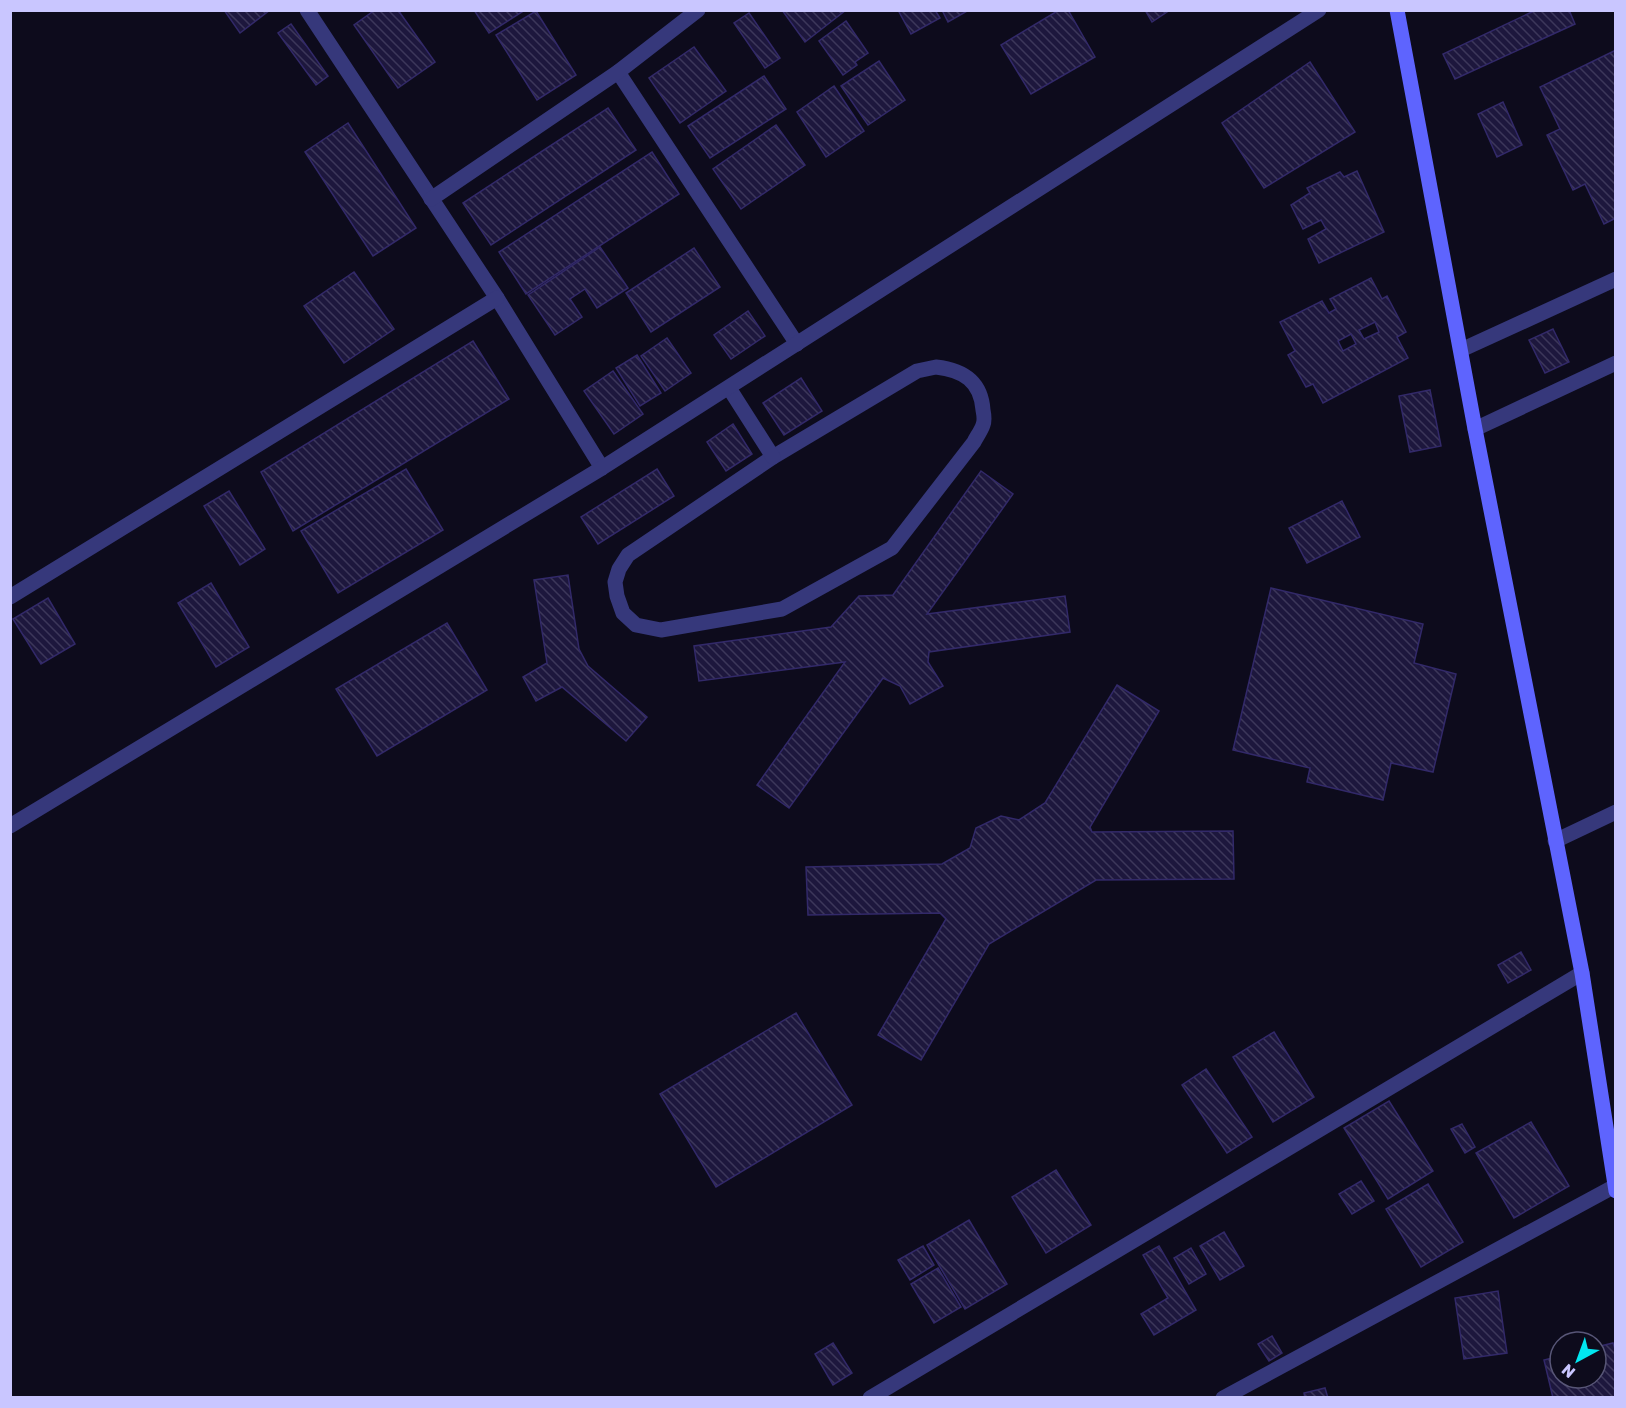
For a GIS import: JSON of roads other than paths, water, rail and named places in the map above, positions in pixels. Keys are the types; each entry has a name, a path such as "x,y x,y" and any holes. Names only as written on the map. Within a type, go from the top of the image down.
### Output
{"street":[{"path":"307,10 497,298 602,468"},
{"path":"431,199 618,72 698,10"},
{"path":"10,826 602,468 1319,10"},
{"path":"1223,1398 1615,1189 1582,973 1475,429 1397,10"},
{"path":"618,72 797,344"},
{"path":"1461,350 1616,279"},
{"path":"10,597 497,298"},
{"path":"1475,429 1616,363"},
{"path":"936,367 961,372 974,382 983,399 984,423 974,442 892,548 783,609 661,630 636,625 623,613 615,582 628,555 773,457 917,371 936,367"},
{"path":"729,388 773,457"},
{"path":"1555,841 1616,812"},
{"path":"870,1398 1582,973"}]}
